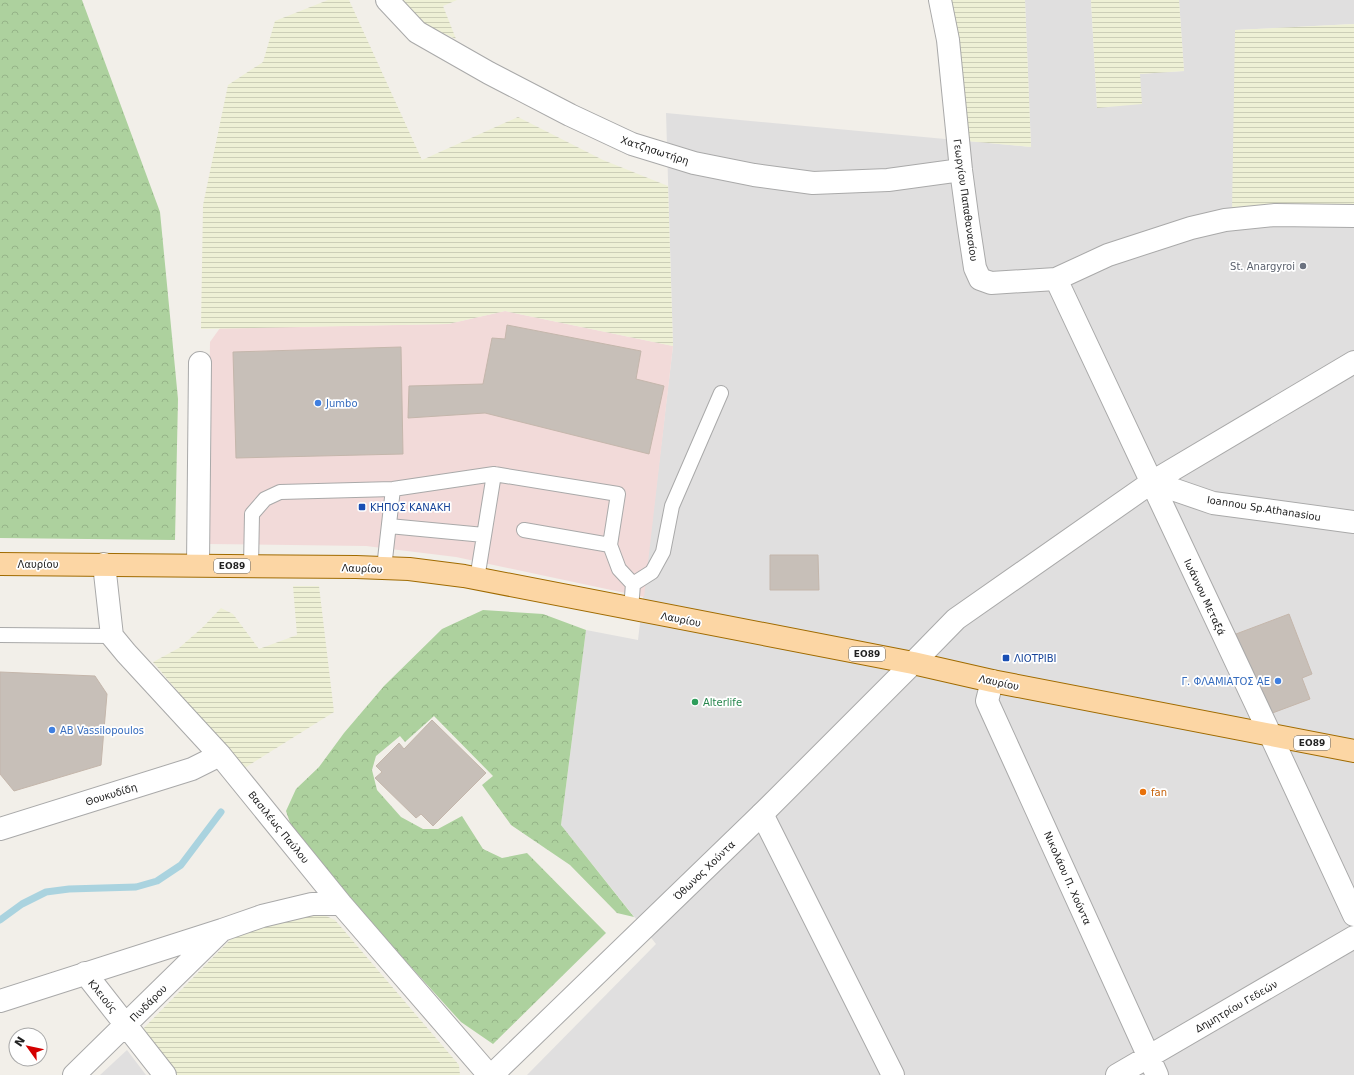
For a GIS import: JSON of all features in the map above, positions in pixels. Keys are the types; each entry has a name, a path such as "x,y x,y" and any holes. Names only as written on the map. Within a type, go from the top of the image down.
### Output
{"main road":[{"name":"Λαυρίου","path":"0,564 198,565 409,569 477,579 913,663 992,680 1354,751"}],"street":[{"name":"Χατζησωτήρη","path":"388,0 417,32 570,116 632,144 694,163 754,175 813,183 888,180 961,170"},
{"name":"Γεωργίου Παπαθανασίου","path":"940,0 948,40 961,170 975,268 980,280 991,283 1056,279 1108,255 1191,228 1225,220 1275,215 1354,216"},
{"name":"Ιωάννου Μεταξά","path":"1056,279 1354,915"},
{"name":"Όθωνος Χούντα","path":"490,1075 762,814 956,619 1152,482 1354,362"},
{"path":"198,565 200,363"},
{"name":"Ioannou Sp.Athanasiou","path":"1152,482 1213,503 1354,522"},
{"path":"104,564 112,636"},
{"name":"Βασιλέως Παύλου","path":"112,636 126,654 220,755 341,904 490,1075"},
{"name":"Νικολάου Π. Χούντα","path":"992,680 987,701 1153,1066"},
{"name":"Θουκυδίδη","path":"0,829 192,769 220,755"},
{"path":"762,814 893,1075"},
{"path":"0,1001 262,916 312,904 341,904"},
{"name":"Πινδάρου","path":"74,1075 222,930"},
{"name":"Δημητρίου Γεδεών","path":"1117,1075 1153,1066 1354,937"},
{"name":"Κλειούς","path":"85,973 165,1075"}],"lane":[{"path":"633,584 652,572 663,552 672,506 721,393"},
{"path":"251,566 252,514 265,499 280,492 393,489 494,474 618,494 610,545 619,569 633,584 631,609"},
{"path":"477,579 494,474"},
{"path":"384,568 393,489"},
{"path":"389,526 484,535"},
{"path":"524,530 610,545"},
{"path":"0,635 112,636"}],"shaded area":[{"path":"1025,0 1091,0 1097,108 1140,74 1184,71 1179,0 1354,0 1354,24 1235,30 1354,205 1354,1075 527,1075 656,944 561,825 586,630 638,640 673,346 666,113 1031,147"},
{"path":"505,311 673,346 644,597 456,557 366,546 207,544 210,342 220,328 448,324"},
{"path":"127,1050 146,1075 100,1075"}],"green space":[{"path":"0,0 82,0 160,212 178,399 175,540 0,538"},
{"path":"328,0 349,0 422,160 518,117 603,160 668,186 673,346 505,311 448,324 201,329 203,205 228,85 263,62 275,21"},
{"path":"400,0 457,0 443,6 456,39 424,24"},
{"path":"945,0 1025,0 1031,147 967,141"},
{"path":"1091,0 1179,0 1184,71 1140,74 1142,104 1097,108"},
{"path":"1354,24 1354,205 1232,212 1235,30"},
{"path":"293,586 319,586 334,712 243,769 153,662 179,648 203,627 221,608 233,614 259,649 297,635"},
{"path":"483,610 543,614 586,630 561,825 634,917 617,913 570,865 511,825 482,785 493,776 434,716 405,742 400,736 376,756 372,770 377,790 401,817 423,829 438,829 462,816 483,849 502,858 527,853 606,933 493,1044 461,1022 331,879 295,837 286,811 296,789 319,767 344,733 384,686 442,629"},
{"path":"317,912 335,920 459,1065 460,1075 172,1075 139,1033 232,938 253,930"}],"building":[{"path":"507,325 641,351 636,379 664,386 649,454 485,413 408,418 409,386 483,384 492,338 505,339"},
{"name":"Jumbo","path":"401,347 403,454 236,458 233,352"},
{"path":"770,555 818,555 819,590 770,590"},
{"path":"1289,614 1312,674 1302,678 1310,699 1267,715 1236,634"},
{"name":"AB Vassilopoulos","path":"0,672 95,676 107,694 101,765 14,791 0,774"},
{"path":"432,720 486,773 433,826 421,814 416,818 375,778 382,772 376,766 399,743 404,749"}],"waterway":[{"path":"0,920 22,904 46,892 69,889 136,887 157,881 181,865 221,812"}],"place":[{"name":"St. Anargyroi","path":"1303,266"},
{"name":"Jumbo","path":"318,403"},
{"name":"ΚΗΠΟΣ ΚΑΝΑΚΗ","path":"362,507"},
{"name":"ΛΙΟΤΡΙΒΙ","path":"1006,658"},
{"name":"Γ. ΦΛΑΜΙΑΤΟΣ ΑΕ","path":"1278,681"},
{"name":"Alterlife","path":"695,702"},
{"name":"AB Vassilopoulos","path":"52,730"},
{"name":"fan","path":"1143,792"}]}
